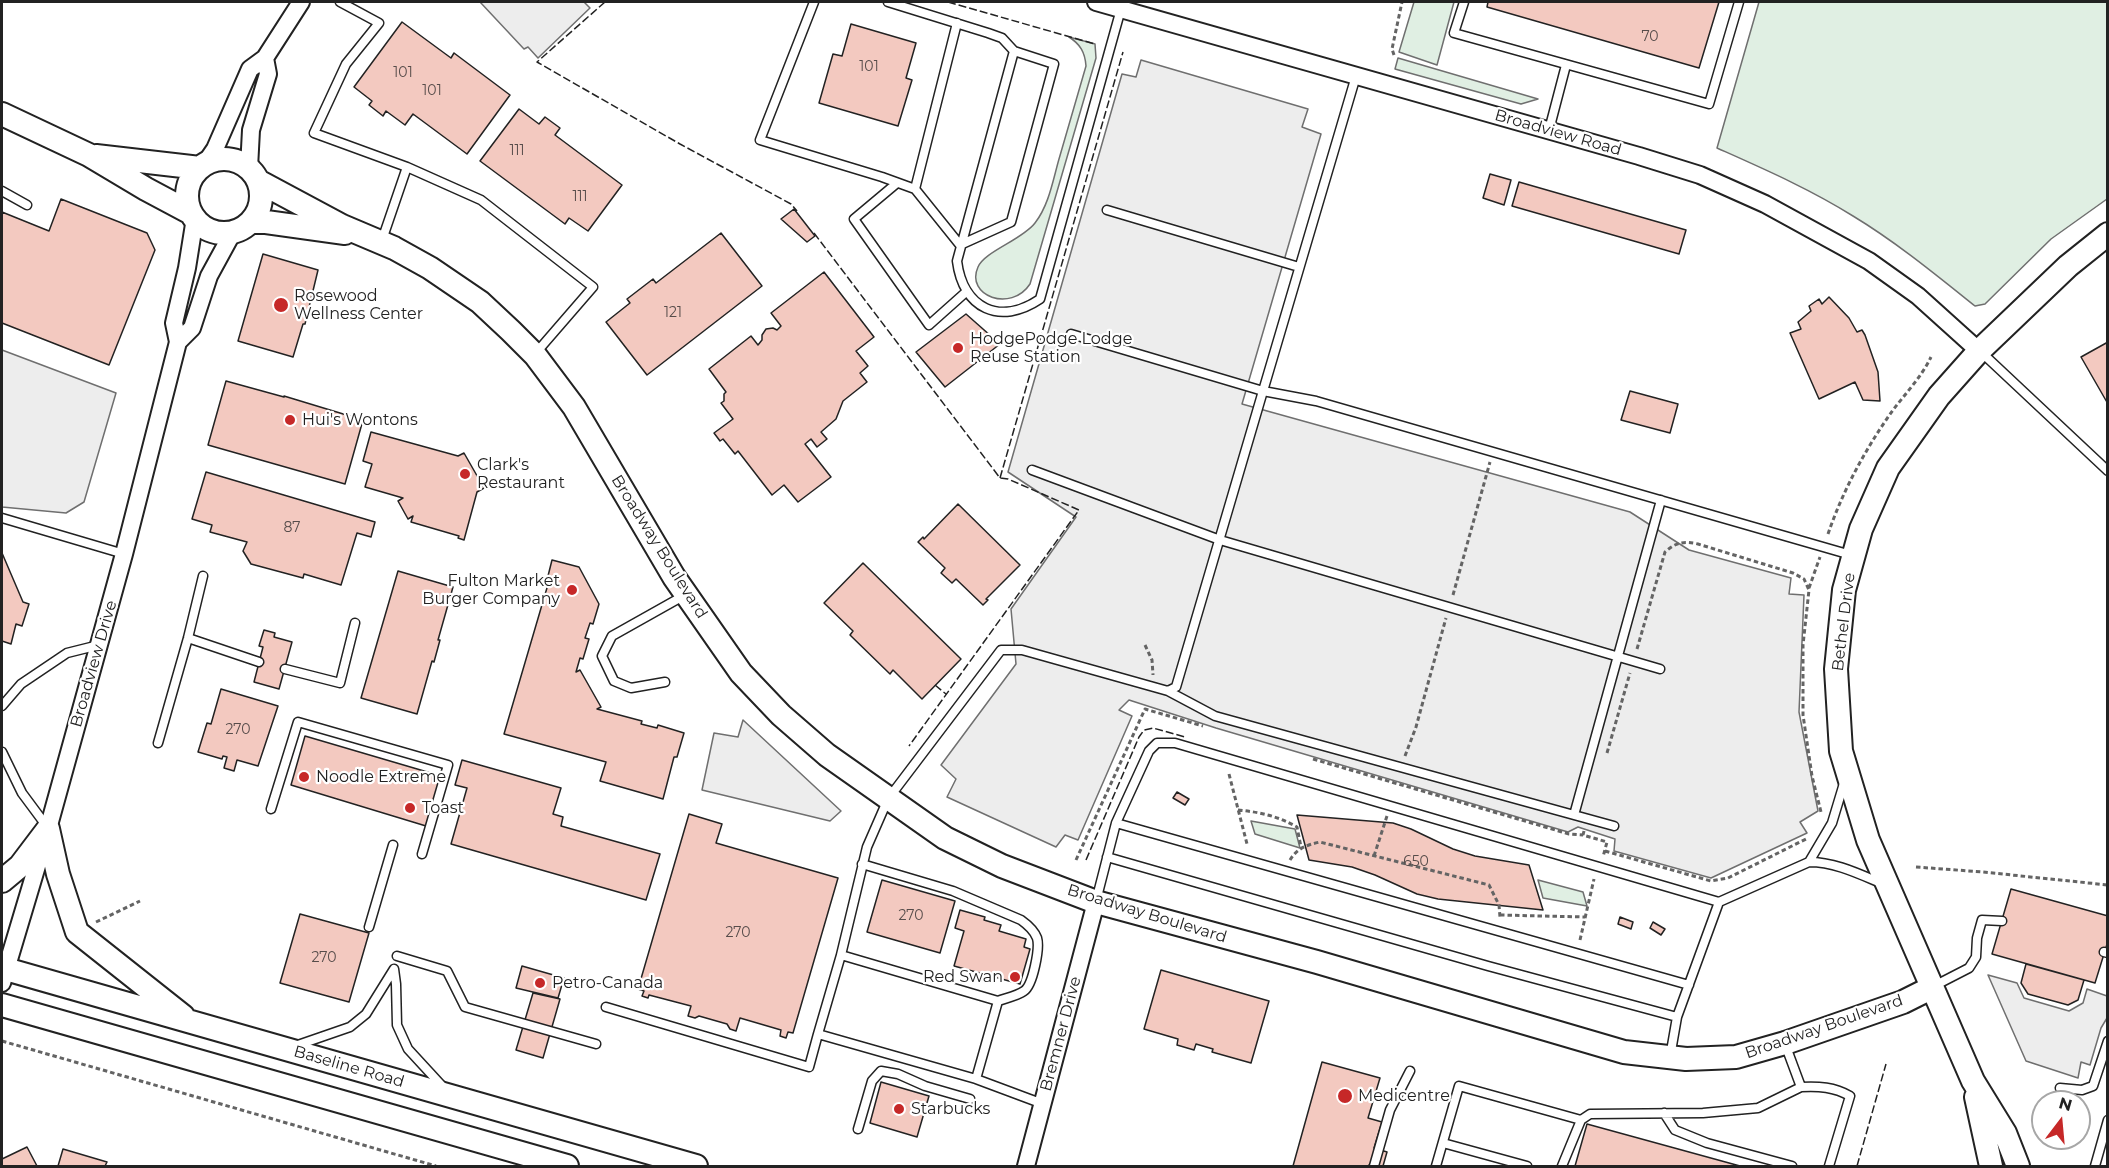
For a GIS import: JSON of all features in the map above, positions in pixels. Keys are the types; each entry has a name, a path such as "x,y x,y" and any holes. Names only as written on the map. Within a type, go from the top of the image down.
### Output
{"street":[{"path":"193,215 188,201 188,189 192,178 215,149 250,69 265,58 301,2"},
{"name":"Broadview Road","path":"1096,2 1700,175 1765,204 1869,261 1918,296 1979,351"},
{"path":"2,114 89,155 193,215 209,229 221,233 242,227 259,208 261,199 253,175 251,130 268,74 265,58"},
{"path":"89,155 202,166 222,159 232,160 253,175"},
{"name":"Broadway Boulevard","path":"253,175 309,209 430,268 480,302 535,355 574,407 686,595 741,673 781,715 826,755 945,838 993,862 1096,902 1624,1052 1686,1059 1736,1057 1785,1043 1903,1002 1931,988"},
{"name":"Broadview Drive","path":"3,973 48,829 124,554 178,342 174,323 193,215"},
{"name":"Broadway Boulevard","path":"242,227 266,222 372,239"},
{"name":"Broadview Drive","path":"178,342 192,328 209,276 242,227"},
{"name":"Bethel Drive","path":"2018,1167 2005,1133 1973,1081 1868,840 1841,751 1836,669 1844,590 1860,529 1887,468 1939,396 1979,351 2068,266 2108,234"},
{"path":"2,881 20,866 48,829"},
{"path":"48,829 58,874 77,932 191,1023"},
{"name":"Bremner Drive","path":"1026,1167 1096,902"},
{"name":"Baseline Road","path":"3,973 285,1049 696,1167"},
{"path":"2,1005 567,1167"},
{"name":"Bethel Drive","path":"1973,1081 1991,1167"}],"lane":[{"path":"340,2 379,23 346,64 314,133 407,167 481,200 593,287 535,355"},
{"path":"814,2 760,140 915,189 960,245"},
{"path":"888,2 1002,38 1014,51 1054,64 1011,222 960,245"},
{"path":"1464,2 1454,33 1709,104 1739,2"},
{"path":"1014,51 957,261 959,277 966,292 978,304 993,311 1010,313 1026,308 1040,299 1121,8"},
{"path":"915,189 957,23"},
{"path":"1549,130 1566,65"},
{"path":"1168,691 1176,687 1356,76"},
{"path":"372,239 407,167"},
{"path":"897,183 854,219 929,326 966,292"},
{"path":"2,190 27,205"},
{"path":"1107,210 1299,267"},
{"path":"1071,334 1263,391 1316,401 1853,556"},
{"path":"1979,351 2108,471"},
{"path":"1032,470 1220,540 1660,669"},
{"path":"1574,815 1661,501"},
{"path":"2,518 124,554"},
{"path":"158,743 203,576"},
{"path":"665,681 631,688 614,681 602,656 612,636 686,595"},
{"path":"285,669 340,683 356,622"},
{"path":"188,638 259,662"},
{"path":"2,706 21,684 67,654 99,645"},
{"path":"606,1006 809,1066 841,954 867,847 888,799 1001,650 1022,650 1168,691 1215,716 1614,826"},
{"path":"271,809 298,722 448,765 422,854"},
{"path":"1096,902 1116,823 1149,751 1157,743 1175,743 1719,902 1809,862 1820,862 1842,868 1888,887"},
{"path":"2,752 22,793 48,829"},
{"path":"1809,862 1832,823 1847,771"},
{"path":"1116,823 1689,985"},
{"path":"369,927 393,846"},
{"path":"1107,857 1488,966 1677,1017"},
{"path":"841,954 998,1001 1024,992 1029,987 1039,949 1038,940 1031,927 1022,920 952,891 862,864"},
{"path":"1670,1057 1677,1017 1719,902"},
{"path":"1931,988 1969,968 1976,957 1977,938 1982,920 2001,921"},
{"path":"398,956 447,971 465,1006 596,1044"},
{"path":"285,1049 350,1027 366,1014 394,969 397,1025 408,1049 451,1096"},
{"path":"976,1079 998,1001"},
{"path":"818,1034 976,1079 1043,1104"},
{"path":"2060,1088 2082,1090 2093,1086 2108,1041"},
{"path":"1785,1043 1801,1087"},
{"path":"858,1130 872,1081 881,1071 898,1074 925,1086 970,1100"},
{"path":"1374,1167 1390,1110 1410,1071"},
{"path":"1436,1167 1459,1086 1581,1120"},
{"path":"1562,1167 1581,1120 1590,1114 1702,1113 1758,1108 1801,1087 1822,1086 1850,1096 1830,1167"},
{"path":"1664,1113 1675,1130 1707,1143 1792,1167"},
{"path":"2095,1167 2108,1120"},
{"path":"1443,1143 1527,1167"}],"path":[{"path":"1394,55 1392,49 1402,2"},
{"path":"1821,822 1803,715 1803,645 1809,590 1831,524 1857,467 1892,412 1926,369 1931,357"},
{"path":"1397,783 1416,727 1493,452"},
{"path":"1604,763 1665,552 1672,545 1684,541 1793,573 1804,579 1809,590"},
{"path":"1076,860 1145,709 1204,727"},
{"path":"1306,756 1569,834 1583,835 1607,842 1600,867 1595,875 1579,942"},
{"path":"1229,774 1247,844"},
{"path":"1374,856 1390,806"},
{"path":"1238,810 1259,812 1290,823 1296,827 1301,848"},
{"path":"1583,835 1587,819"},
{"path":"1605,851 1711,881 1728,878 1808,838"},
{"path":"1286,871 1290,858 1301,848 1320,842 1489,885 1498,905"},
{"path":"1916,867 2108,885"},
{"path":"92,924 140,901"},
{"path":"1500,915 1585,917"},
{"path":"2,1041 436,1167"}],"green space":[{"path":"1414,2 1454,2 1437,65 1399,52"},
{"path":"1759,2 2107,2 2107,199 2051,239 1985,304 1975,306 1900,247 1837,206 1717,148"},
{"path":"1069,37 1095,44 1096,58 1030,284 1022,293 1012,298 992,297 978,286 976,277 978,267 988,256 1022,235 1035,223 1050,192 1086,66 1081,49"},
{"path":"1398,58 1538,99 1521,104 1395,69"},
{"path":"1251,821 1295,829 1300,848 1255,834"},
{"path":"1538,880 1583,892 1587,906 1543,898"}],"shaded area":[{"path":"480,2 584,2 590,8 538,58 528,47 524,49"},
{"path":"1141,60 1308,109 1302,127 1321,134 1242,404 1630,512 1689,550 1791,578 1789,594 1804,595 1799,712 1818,811 1800,822 1807,833 1711,878 1614,851 1615,839 1578,827 1568,832 1129,700 1119,710 1132,716 1078,840 1065,835 1056,847 947,797 956,779 941,765 1016,664 1011,609 1076,517 1008,472 1122,74 1136,77"},
{"path":"2,350 116,393 84,502 66,513 2,507"},
{"path":"743,720 841,811 830,821 702,790 714,733 738,737"},
{"path":"1988,975 2017,983 2024,998 2069,1011 2083,1003 2087,989 2107,996 2107,1018 2101,1028 2090,1065 2081,1062 2078,1078 2026,1061"}],"building":[{"path":"1488,2 1719,2 1699,68 1487,7"},
{"path":"402,22 451,58 454,53 510,95 467,154 413,114 405,125 386,111 383,116 369,105 372,101 354,87"},
{"path":"851,24 916,43 906,78 912,80 898,126 819,103 833,54 842,56"},
{"path":"519,109 539,124 545,117 560,128 555,135 622,185 588,231 569,218 565,224 480,161"},
{"path":"1490,174 1511,180 1504,205 1483,198"},
{"path":"1519,182 1686,230 1679,254 1512,206"},
{"path":"61,199 147,233 155,250 109,365 2,323 2,212 49,231"},
{"path":"794,209 815,236 807,242 781,219"},
{"path":"721,233 762,286 647,375 606,322 630,303 627,299 653,279 656,283"},
{"path":"263,254 318,270 305,324 303,324 293,357 238,341"},
{"path":"824,272 874,337 856,351 868,366 860,373 867,382 843,401 836,419 821,432 827,439 817,447 811,439 805,444 831,477 798,502 784,485 772,495 738,451 735,454 723,439 720,441 714,433 733,419 721,403 724,401 726,392 709,369 751,336 758,345 766,329 777,330 781,326 771,313"},
{"path":"1829,297 1849,318 1857,332 1862,330 1865,335 1878,372 1880,401 1863,400 1855,382 1819,399 1790,333 1801,329 1798,322 1811,311 1809,306 1819,299 1822,304"},
{"name":"HodgePodge Lodge Reuse Station","path":"966,314 1000,344 945,387 916,352"},
{"path":"2108,342 2108,404 2081,357"},
{"path":"226,381 363,420 345,484 208,445"},
{"path":"1630,391 1678,404 1670,433 1621,420"},
{"path":"371,432 458,456 464,453 484,488 477,492 464,540 458,538 459,536 411,522 413,516 408,519 398,501 403,498 365,487 372,464 363,461"},
{"path":"206,472 375,522 371,537 357,533 341,585 304,574 303,578 251,564 243,551 247,542 210,532 212,525 192,519"},
{"path":"958,504 1020,565 986,599 988,600 983,605 956,579 952,583 941,573 945,568 918,542 923,537 924,539"},
{"path":"2,553 23,602 29,604 22,626 16,624 11,644 2,641"},
{"path":"552,560 579,567 599,604 593,624 590,623 585,638 589,639 583,659 580,658 576,672 580,670 601,707 597,709 642,721 641,724 657,728 658,725 684,733 677,757 674,757 663,799 600,781 606,762 504,734 549,581 547,580"},
{"path":"863,563 961,659 922,699 893,670 890,674 850,635 853,631 824,603"},
{"path":"398,571 453,587 434,662 432,661 417,714 361,698"},
{"path":"264,630 275,633 274,637 292,642 279,689 254,682 263,647 259,646"},
{"path":"221,689 278,706 258,766 237,760 234,771 224,768 227,757 223,756 222,759 198,752 207,723 211,724"},
{"path":"305,736 441,776 426,826 291,785"},
{"path":"462,760 561,788 553,814 563,817 561,826 660,854 646,900 451,844 467,788 455,785"},
{"path":"1177,792 1189,799 1185,805 1173,798"},
{"path":"689,814 722,824 716,843 838,878 793,1033 788,1032 786,1038 780,1036 781,1030 740,1018 736,1031 730,1029 727,1024 699,1016 695,1018 688,1016 691,1006 649,995 648,998 642,996 644,991 638,989"},
{"path":"1297,815 1393,823 1475,856 1529,865 1543,910 1438,899 1417,894 1352,867 1309,860"},
{"path":"882,880 955,901 940,953 867,932"},
{"path":"2011,889 2108,916 2108,941 2095,983 1992,954"},
{"path":"960,910 985,917 984,920 1001,925 999,931 1026,939 1024,947 1030,949 1020,984 954,966 964,931 955,928"},
{"path":"300,914 369,933 349,1002 280,983"},
{"path":"1620,917 1633,922 1631,929 1618,924"},
{"path":"1653,922 1665,929 1661,935 1650,928"},
{"path":"2026,964 2084,980 2078,1000 2068,1005 2028,994 2021,983"},
{"name":"Petro-Canada","path":"522,966 564,978 558,998 516,988"},
{"path":"1161,970 1269,1001 1251,1063 1212,1052 1213,1049 1196,1044 1194,1050 1177,1045 1178,1039 1144,1029"},
{"path":"533,993 560,999 543,1058 516,1050"},
{"path":"1322,1062 1380,1078 1368,1118 1382,1122 1374,1148 1387,1152 1383,1166 1293,1166"},
{"name":"Starbucks","path":"881,1082 929,1096 917,1137 870,1123"},
{"path":"1587,1124 1740,1166 1575,1166"},
{"path":"27,1147 37,1166 2,1166 2,1159"},
{"path":"63,1149 107,1162 105,1166 58,1166"}],"fence":[{"path":"605,2 537,62 791,204 797,211"},
{"path":"948,2 1095,44"},
{"path":"1000,478 1123,52"},
{"path":"814,233 1000,478 1008,479 1079,510 909,746"},
{"path":"935,685 946,694"},
{"path":"1086,860 1144,730 1153,728 1185,737"},
{"path":"1857,1166 1886,1064"}],"place":[{"name":"Rosewood Wellness Center","path":"281,305"},
{"name":"HodgePodge Lodge Reuse Station","path":"958,348"},
{"name":"Hui's Wontons","path":"290,420"},
{"name":"Clark's Restaurant","path":"465,474"},
{"name":"Fulton Market Burger Company","path":"572,590"},
{"name":"Noodle Extreme","path":"304,777"},
{"name":"Toast","path":"410,808"},
{"name":"Red Swan","path":"1015,977"},
{"name":"Petro-Canada","path":"540,983"},
{"name":"Medicentre","path":"1345,1096"},
{"name":"Starbucks","path":"899,1109"}]}
